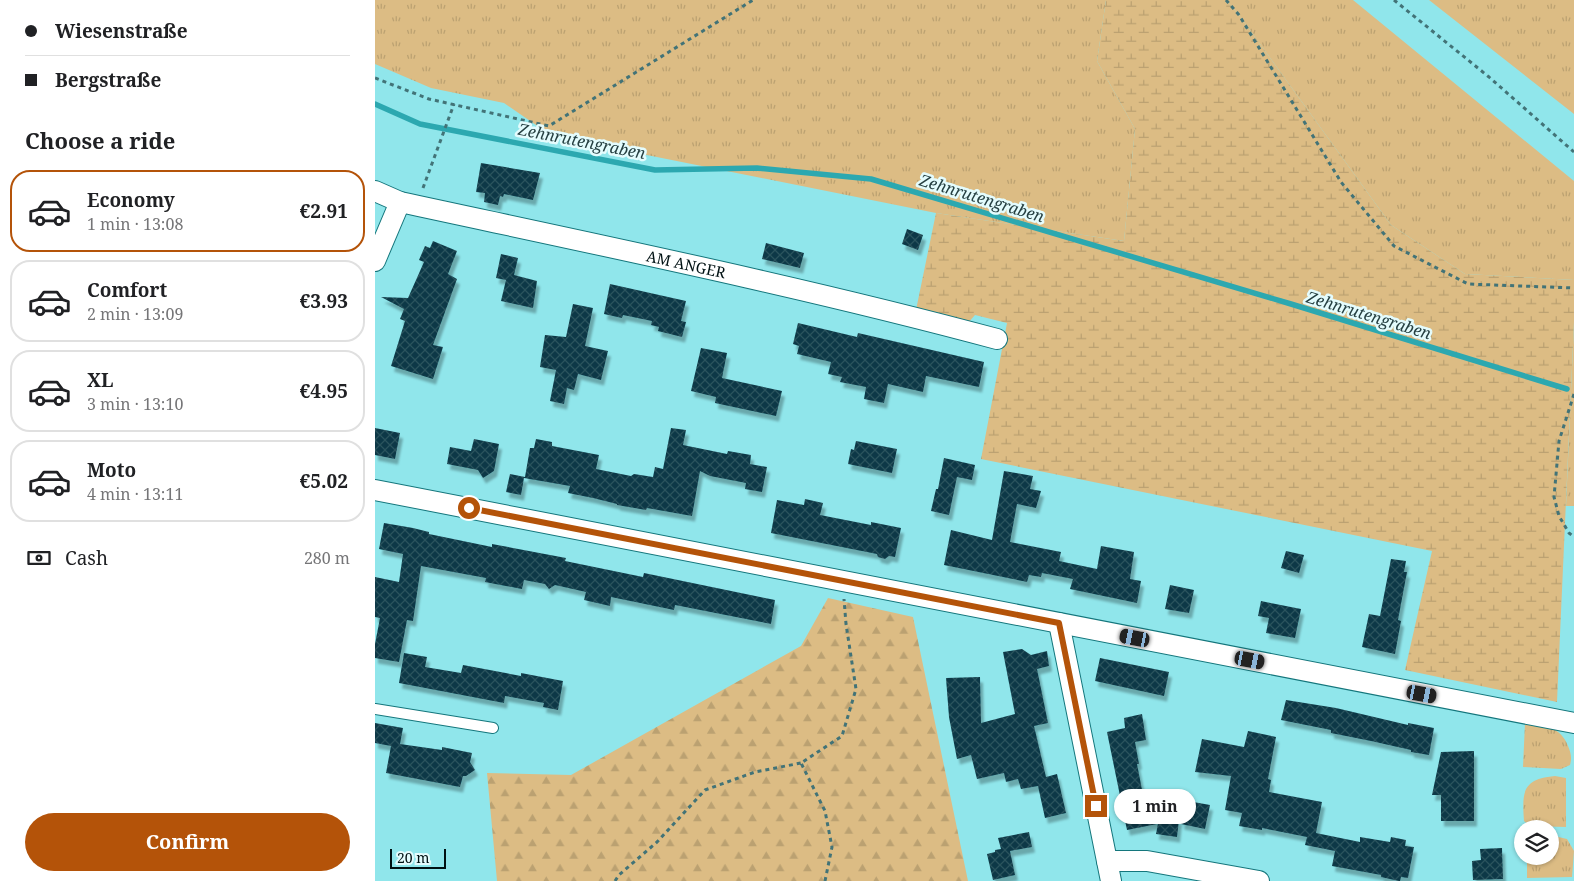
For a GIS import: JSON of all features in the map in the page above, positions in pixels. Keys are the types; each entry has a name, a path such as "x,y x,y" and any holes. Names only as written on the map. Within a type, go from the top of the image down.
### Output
{"street":[{"name":"AM ANGER","path":"375,191 408,203 908,315 997,339"},
{"path":"375,261 408,203"},
{"path":"375,490 1574,724"},
{"path":"1059,623 1111,881"},
{"path":"1107,862 1147,861 1259,881"}],"lane":[{"path":"375,709 493,728"}],"path":[{"path":"375,78 429,99 549,126 753,0"},
{"path":"1226,0 1239,15 1341,182 1393,246 1468,284 1574,288"},
{"path":"1393,0 1489,77 1574,152"},
{"path":"408,203 454,104"},
{"path":"1574,394 1559,441 1553,497 1559,516 1569,533 1574,537"},
{"path":"615,881 619,875 657,842 705,790 755,772 801,763 842,736 856,689 846,624 843,581"},
{"path":"801,763 825,811 831,847 825,881"}],"green space":[{"path":"375,0 1106,0 1097,61 1135,129 1124,241 936,213 552,136 504,103 431,88 375,64"},
{"path":"1106,0 1226,0 1239,15 1391,225 1465,274 1574,280 1574,322 1557,702 1405,670 1432,551 981,459 1007,323 975,315 968,323 916,310 936,213 1124,241 1135,129 1097,61"},
{"path":"1226,0 1353,0 1574,181 1574,280 1465,274 1391,225 1239,15"},
{"path":"1429,0 1574,0 1574,114"},
{"path":"1574,322 1574,506 1566,506"},
{"path":"828,598 913,617 968,881 497,881 487,773 571,775 801,646"},
{"path":"1525,723 1539,724 1551,728 1561,735 1570,751 1570,765 1561,769 1523,767"},
{"path":"1555,776 1566,778 1566,827 1559,827 1559,820 1524,820 1523,802 1526,789 1536,780"},
{"path":"1559,837 1567,839 1574,851 1572,877 1527,878 1527,865 1559,865"}],"building":[{"path":"481,163 540,173 533,200 504,194 503,197 500,196 498,205 484,202 485,193 476,192"},
{"path":"907,229 923,235 918,250 902,244"},
{"path":"433,241 457,251 448,274 457,279 433,345 443,347 433,379 391,366 405,321 400,319 404,309 381,297 408,298 424,262 419,260 425,246 430,248"},
{"path":"766,243 804,253 800,268 762,259"},
{"path":"501,254 518,258 514,275 537,281 533,308 501,301 506,280 496,278"},
{"path":"610,284 686,301 681,321 686,322 682,337 658,331 659,327 651,325 652,321 623,315 622,318 604,314"},
{"path":"573,304 593,308 585,346 608,351 601,380 578,374 574,390 567,388 564,404 550,401 556,370 540,367 545,335 566,337"},
{"path":"798,323 857,337 858,333 984,362 979,387 926,376 923,392 888,384 884,403 864,399 866,387 840,382 842,377 828,374 831,362 797,354 799,346 793,344"},
{"path":"701,348 727,353 722,378 782,391 776,416 715,403 716,397 691,391"},
{"path":"375,428 400,433 395,459 375,455"},
{"path":"671,428 686,430 683,445 727,454 728,451 751,455 750,464 767,467 762,492 745,489 746,483 710,476 700,471 692,516 617,505 568,493 570,486 524,478 521,495 506,492 510,474 525,477 530,448 534,448 536,439 552,442 552,446 599,455 596,469 631,476 634,474 653,477 655,467 663,469"},
{"path":"474,439 499,444 494,471 483,478 478,470 447,464 450,447 471,451"},
{"path":"856,441 897,449 892,473 848,464 851,449 854,450"},
{"path":"944,458 975,465 972,480 957,477 949,515 931,511 936,489 938,489"},
{"path":"1004,471 1033,476 1030,489 1041,491 1036,508 1017,504 1010,542 1061,552 1059,561 1097,569 1101,546 1134,552 1130,579 1141,581 1137,603 1070,589 1073,579 1042,573 1041,577 1029,575 1027,582 944,565 951,530 992,540"},
{"path":"805,499 823,503 820,515 871,525 871,522 901,528 895,557 889,556 885,559 878,557 877,554 771,533 777,500 804,505"},
{"path":"384,523 492,547 492,544 566,558 565,561 643,577 644,573 775,600 771,624 675,605 674,610 611,597 610,606 584,600 586,592 555,585 549,589 545,584 524,580 522,589 485,582 486,578 421,566 413,621 407,620 399,662 375,658 375,644 380,618 375,617 375,577 399,582 403,554 379,549"},
{"path":"1286,551 1304,555 1299,573 1281,568"},
{"path":"1391,559 1406,561 1404,572 1407,572 1398,620 1401,621 1395,654 1362,647 1369,614 1380,616"},
{"path":"1170,585 1194,590 1189,613 1165,609"},
{"path":"1261,601 1301,609 1295,638 1266,633 1269,618 1258,616"},
{"path":"1022,649 1031,655 1047,651 1049,666 1037,669 1048,723 1034,726 1046,777 1057,774 1066,813 1045,818 1038,786 1021,789 1018,779 1006,782 1004,773 977,779 971,755 957,759 949,717 946,678 980,677 981,723 1015,714 1003,652"},
{"path":"404,653 427,657 425,667 461,673 463,665 521,676 521,673 563,681 558,710 543,707 544,703 505,696 504,703 399,683"},
{"path":"1100,658 1169,672 1164,696 1095,681"},
{"path":"1286,700 1336,708 1408,725 1408,723 1434,728 1429,755 1331,733 1331,730 1281,720"},
{"path":"1142,714 1146,740 1135,742 1139,764 1137,764 1144,800 1152,798 1157,824 1127,830 1107,732 1125,728 1124,718"},
{"path":"375,723 403,728 400,744 442,750 442,747 472,753 470,762 475,770 463,776 460,787 386,773 391,746 375,743"},
{"path":"1248,731 1276,737 1268,779 1271,780 1269,792 1322,802 1316,833 1360,842 1360,837 1390,842 1391,837 1406,840 1405,846 1414,847 1408,878 1401,877 1399,881 1381,877 1381,875 1332,866 1335,851 1305,845 1307,837 1262,828 1262,830 1239,826 1242,813 1225,810 1231,776 1195,772 1202,739 1244,747"},
{"path":"1474,751 1474,821 1441,821 1441,795 1432,795 1441,752"},
{"path":"1185,802 1210,805 1205,829 1181,824"},
{"path":"1159,818 1179,820 1177,837 1156,834"},
{"path":"1029,832 1032,847 1010,851 1015,875 993,880 987,854 1001,849 998,838"},
{"path":"1502,848 1503,879 1473,880 1472,861 1481,860 1480,849"}],"waterway":[{"name":"Zehnrutengraben","path":"375,104 420,124 655,170 757,168 871,179 1291,304 1567,389"}],"route":[{"path":"469,508 1059,623 1096,806"}]}
